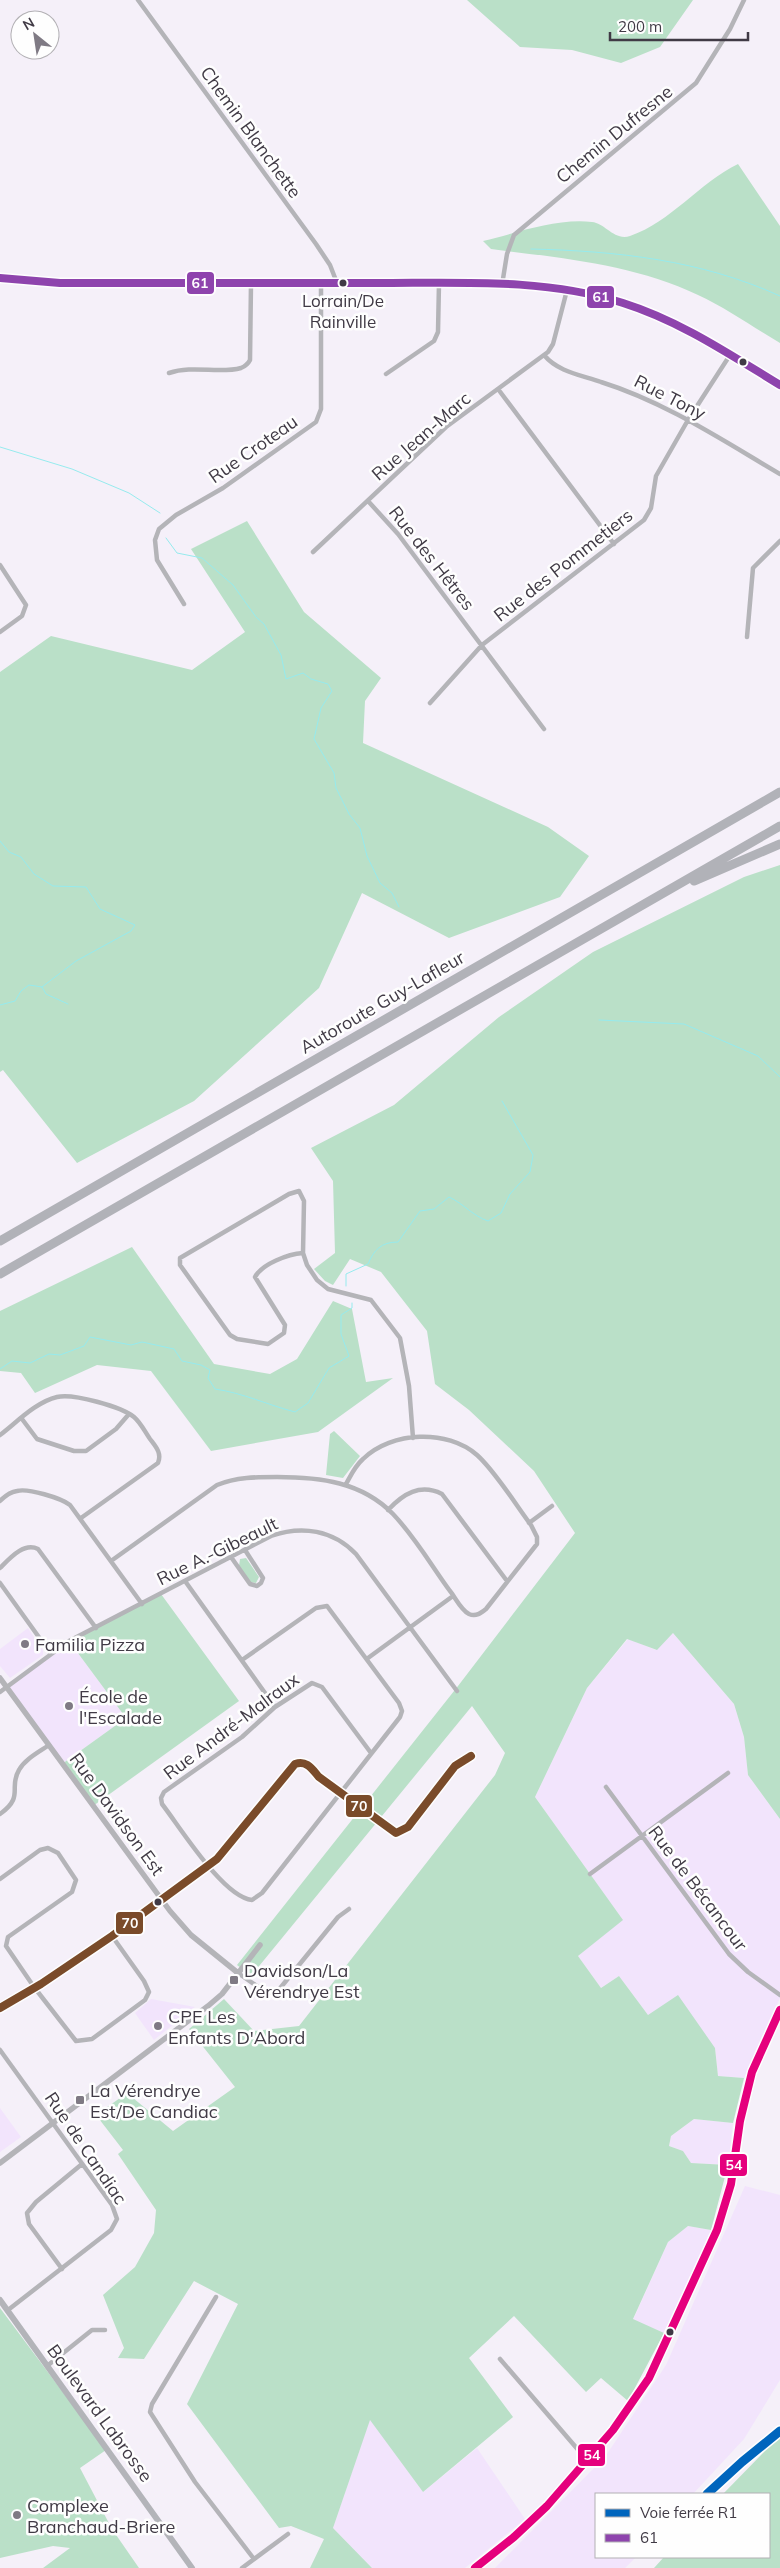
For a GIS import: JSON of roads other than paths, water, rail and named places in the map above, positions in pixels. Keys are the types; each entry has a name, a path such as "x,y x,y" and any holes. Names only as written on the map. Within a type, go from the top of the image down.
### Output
{"highway":[{"name":"Autoroute Guy-Lafleur","path":"0,1240 780,792"},
{"path":"0,1274 780,826"},
{"path":"639,906 780,844"}],"main road":[{"path":"0,278 38,282 439,283 567,290 621,302 659,316 780,385"},
{"name":"Boulevard Labrosse","path":"0,2300 192,2568"}],"street":[{"name":"Chemin Blanchette","path":"138,0 316,244 330,265 337,283"},
{"name":"Chemin Dufresne","path":"502,285 507,254 514,235 696,82 730,29 744,0"},
{"path":"169,373 189,369 239,368 247,365 250,360 251,283"},
{"name":"Rue Croteau","path":"184,604 157,560 154,540 159,529 176,515 223,488 316,422 321,409 321,283"},
{"path":"386,374 434,342 438,332 439,283"},
{"name":"Rue Jean-Marc","path":"314,552 446,427 544,355 553,344 567,290"},
{"name":"Rue Tony","path":"544,355 555,367 627,390 688,420 780,474"},
{"name":"Rue des Pommetiers","path":"430,703 482,644 644,520 652,508 656,476 688,420 730,355"},
{"path":"498,388 614,544"},
{"name":"Rue des Hêtres","path":"368,501 398,534 544,729"},
{"path":"747,637 753,568 780,541"},
{"path":"0,565 26,605 22,616 1,630"},
{"path":"303,1254 294,1254 272,1264 258,1272 255,1277 285,1325 284,1333 268,1344 237,1339 230,1335 180,1265 180,1258 186,1254 298,1191 304,1201 303,1254 307,1265 317,1280 328,1289 371,1300 400,1338 408,1386 413,1438"},
{"path":"0,1435 49,1400 70,1396 122,1409 137,1420 157,1448 159,1460 155,1465 81,1518"},
{"path":"22,1418 37,1439 74,1451 86,1451 116,1429 129,1414"},
{"path":"112,1561 223,1483 247,1478 301,1477 346,1484 388,1510 403,1526 453,1596 466,1611 478,1615 486,1609 537,1544 537,1537 529,1523 482,1461 472,1452 446,1440 413,1438 391,1442 371,1452 358,1464 346,1484"},
{"path":"0,1501 11,1492 25,1490 66,1502 81,1518 142,1604"},
{"path":"388,1510 404,1494 412,1491 427,1490 442,1494 507,1581"},
{"path":"529,1523 552,1506"},
{"name":"Rue A.-Gibeault","path":"0,1692 51,1654 96,1628 271,1536 288,1531 305,1530 329,1535 344,1543 356,1554 457,1691"},
{"path":"0,1568 24,1548 30,1546 38,1549 96,1628"},
{"path":"231,1557 250,1584 257,1586 263,1578 245,1550"},
{"path":"185,1581 275,1707"},
{"path":"0,1583 51,1654"},
{"path":"368,1658 453,1596"},
{"path":"208,1867 244,1898 255,1899 262,1893 402,1711 399,1703 368,1658 331,1610 322,1605 242,1660"},
{"name":"Rue Davidson Est","path":"0,1678 162,1901 191,1935 238,1973 268,1994 277,1992 338,1916 349,1909"},
{"name":"Rue André-Malraux","path":"208,1867 162,1804 162,1795 242,1736 275,1707 305,1685 318,1683 371,1753"},
{"path":"0,1814 14,1801 16,1778 20,1768 49,1745"},
{"path":"0,2008 112,1936 208,1867 225,1851 295,1764 306,1763 392,1832 400,1833 408,1827 456,1766 471,1756"},
{"path":"590,1874 728,1773"},
{"name":"Rue de Bécancour","path":"606,1787 612,1792 641,1836 729,1954 753,1977 780,1995"},
{"path":"0,1879 40,1850 48,1848 58,1853 76,1880 75,1888 72,1892 8,1937 8,1951 74,2039 85,2041 92,2039 145,2000 149,1992 144,1980 112,1936"},
{"path":"0,2163 52,2121 208,2006 222,1994 260,1945"},
{"path":"476,2568 526,2527 618,2423 649,2378 716,2234 731,2184 740,2121 752,2072 780,2010"},
{"name":"Rue de Candiac","path":"0,2050 115,2210 117,2219 111,2230 8,2310"},
{"path":"62,2269 29,2224 27,2213 36,2202 82,2164"},
{"path":"216,2297 152,2404 150,2412 196,2482 254,2559"},
{"path":"47,2366 92,2330 105,2330"},
{"path":"500,2359 586,2460"},
{"path":"242,2568 288,2534"}],"waterway":[{"path":"531,249 595,252 658,260 720,274 780,296"},
{"path":"0,447 72,469 129,493 160,513"},
{"path":"166,538 177,553 202,558 233,585 256,617 264,624 281,655 286,679 303,673 311,679 328,684 332,691 321,708 314,739 334,773 336,788 349,814 360,828 367,856 380,883 392,893 399,907"},
{"path":"0,841 9,852 21,857 34,874 53,886 86,887 100,909 135,925 131,931 76,961 42,987"},
{"path":"0,1005 15,1001 21,991 29,985 42,987 46,994 68,1004"},
{"path":"599,1020 684,1024 758,1056 780,1077"},
{"path":"346,1286 346,1274 368,1264 376,1251 383,1245 398,1242 420,1211 434,1209 449,1197 488,1221 501,1213 510,1194 530,1172 533,1155 502,1101"},
{"path":"0,1369 12,1361 30,1363 49,1354 60,1355 84,1346 90,1337 131,1345 142,1342 174,1349 182,1361 201,1365 210,1370 208,1378 215,1389 236,1393 295,1412 308,1403 329,1368 349,1356 341,1334 341,1315 352,1308 352,1303"}],"rail line":[{"name":"R1","path":"708,2493 780,2431"}],"place":[{"name":"Lorrain/De Rainville","path":"343,283"},
{"name":"Familia Pizza","path":"25,1644"},
{"name":"École de l'Escalade","path":"69,1706"},
{"name":"Davidson/La Vérendrye Est","path":"234,1980"},
{"name":"CPE Les Enfants D'Abord","path":"158,2026"},
{"name":"La Vérendrye Est/De Candiac","path":"80,2100"},
{"name":"Complexe Branchaud-Briere","path":"17,2515"}]}
